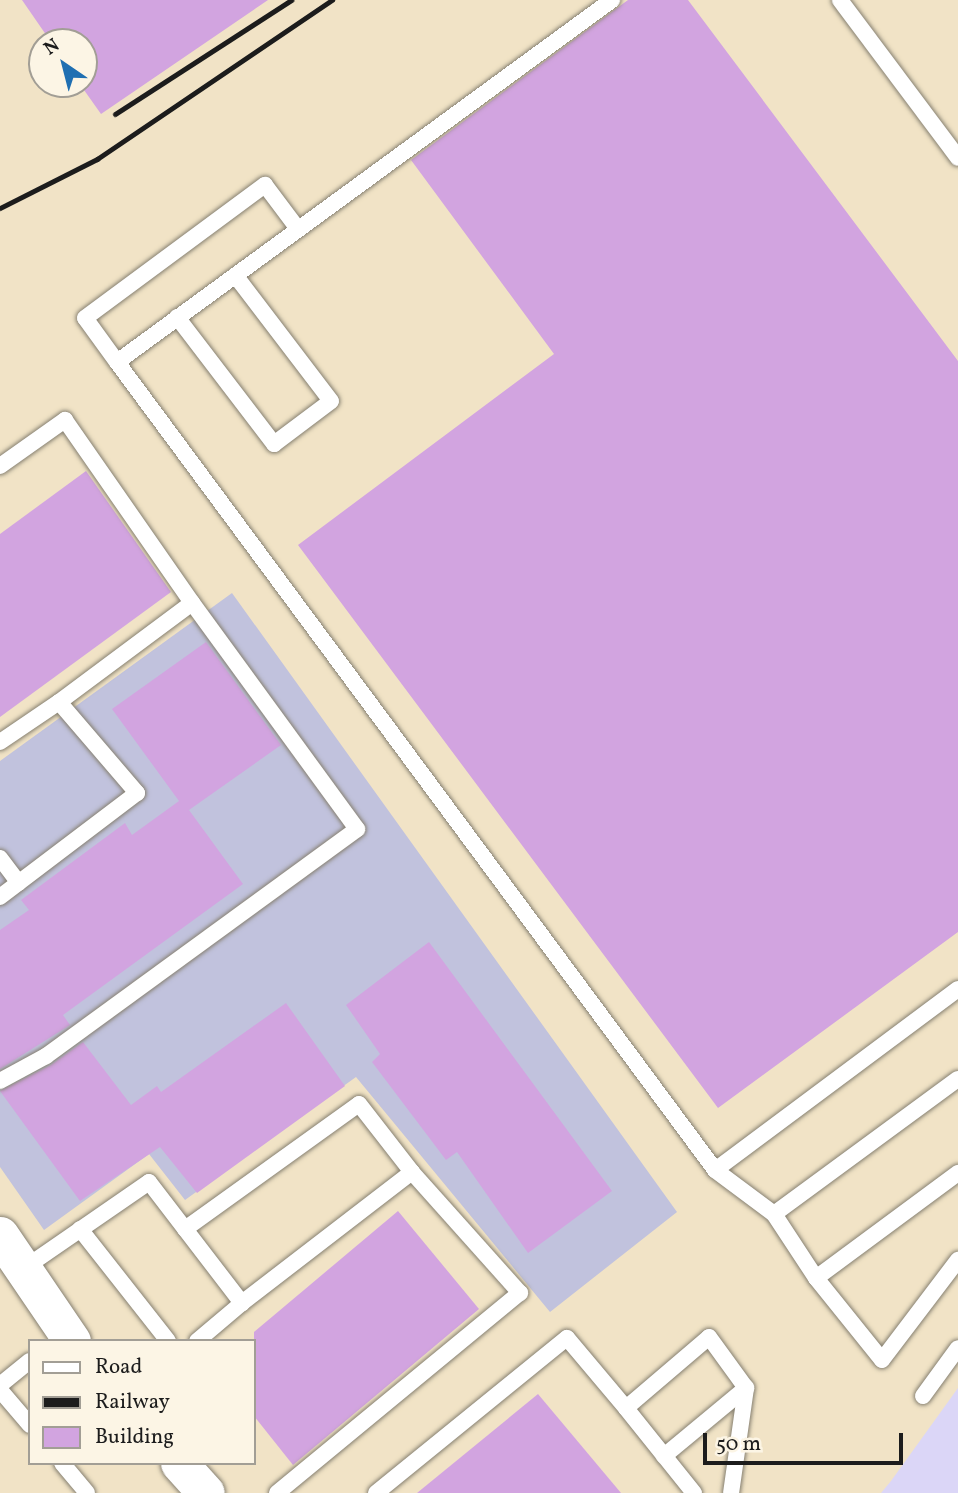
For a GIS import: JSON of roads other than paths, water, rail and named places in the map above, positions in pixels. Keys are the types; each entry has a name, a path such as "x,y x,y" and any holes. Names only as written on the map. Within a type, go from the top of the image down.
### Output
{"street":[{"path":"0,1235 64,1338"},
{"path":"181,1465 206,1493"}],"lane":[{"path":"117,362 612,0"},
{"path":"840,0 958,158"},
{"path":"298,229 265,185 85,318 715,1170 774,1214 816,1278 881,1360 958,1260"},
{"path":"177,317 274,444 331,401 235,275"},
{"path":"0,466 65,420 192,603 357,829 46,1056 0,1081"},
{"path":"0,743 192,603"},
{"path":"0,897 138,793 59,702"},
{"path":"0,858 19,883"},
{"path":"715,1170 958,989"},
{"path":"774,1214 958,1079"},
{"path":"185,1228 359,1104 412,1172 520,1293 277,1493"},
{"path":"199,1339 412,1172"},
{"path":"816,1278 958,1173"},
{"path":"23,1269 149,1182 242,1303"},
{"path":"79,1229 166,1339"},
{"path":"626,1408 709,1337 746,1388 732,1493"},
{"path":"376,1493 567,1338 694,1493"},
{"path":"923,1396 958,1348"},
{"path":"28,1363 0,1387 28,1422"},
{"path":"664,1456 746,1388"},
{"path":"64,1465 87,1493"}],"railway":[{"path":"115,114 291,0"},
{"path":"0,208 97,159 332,0"}]}
